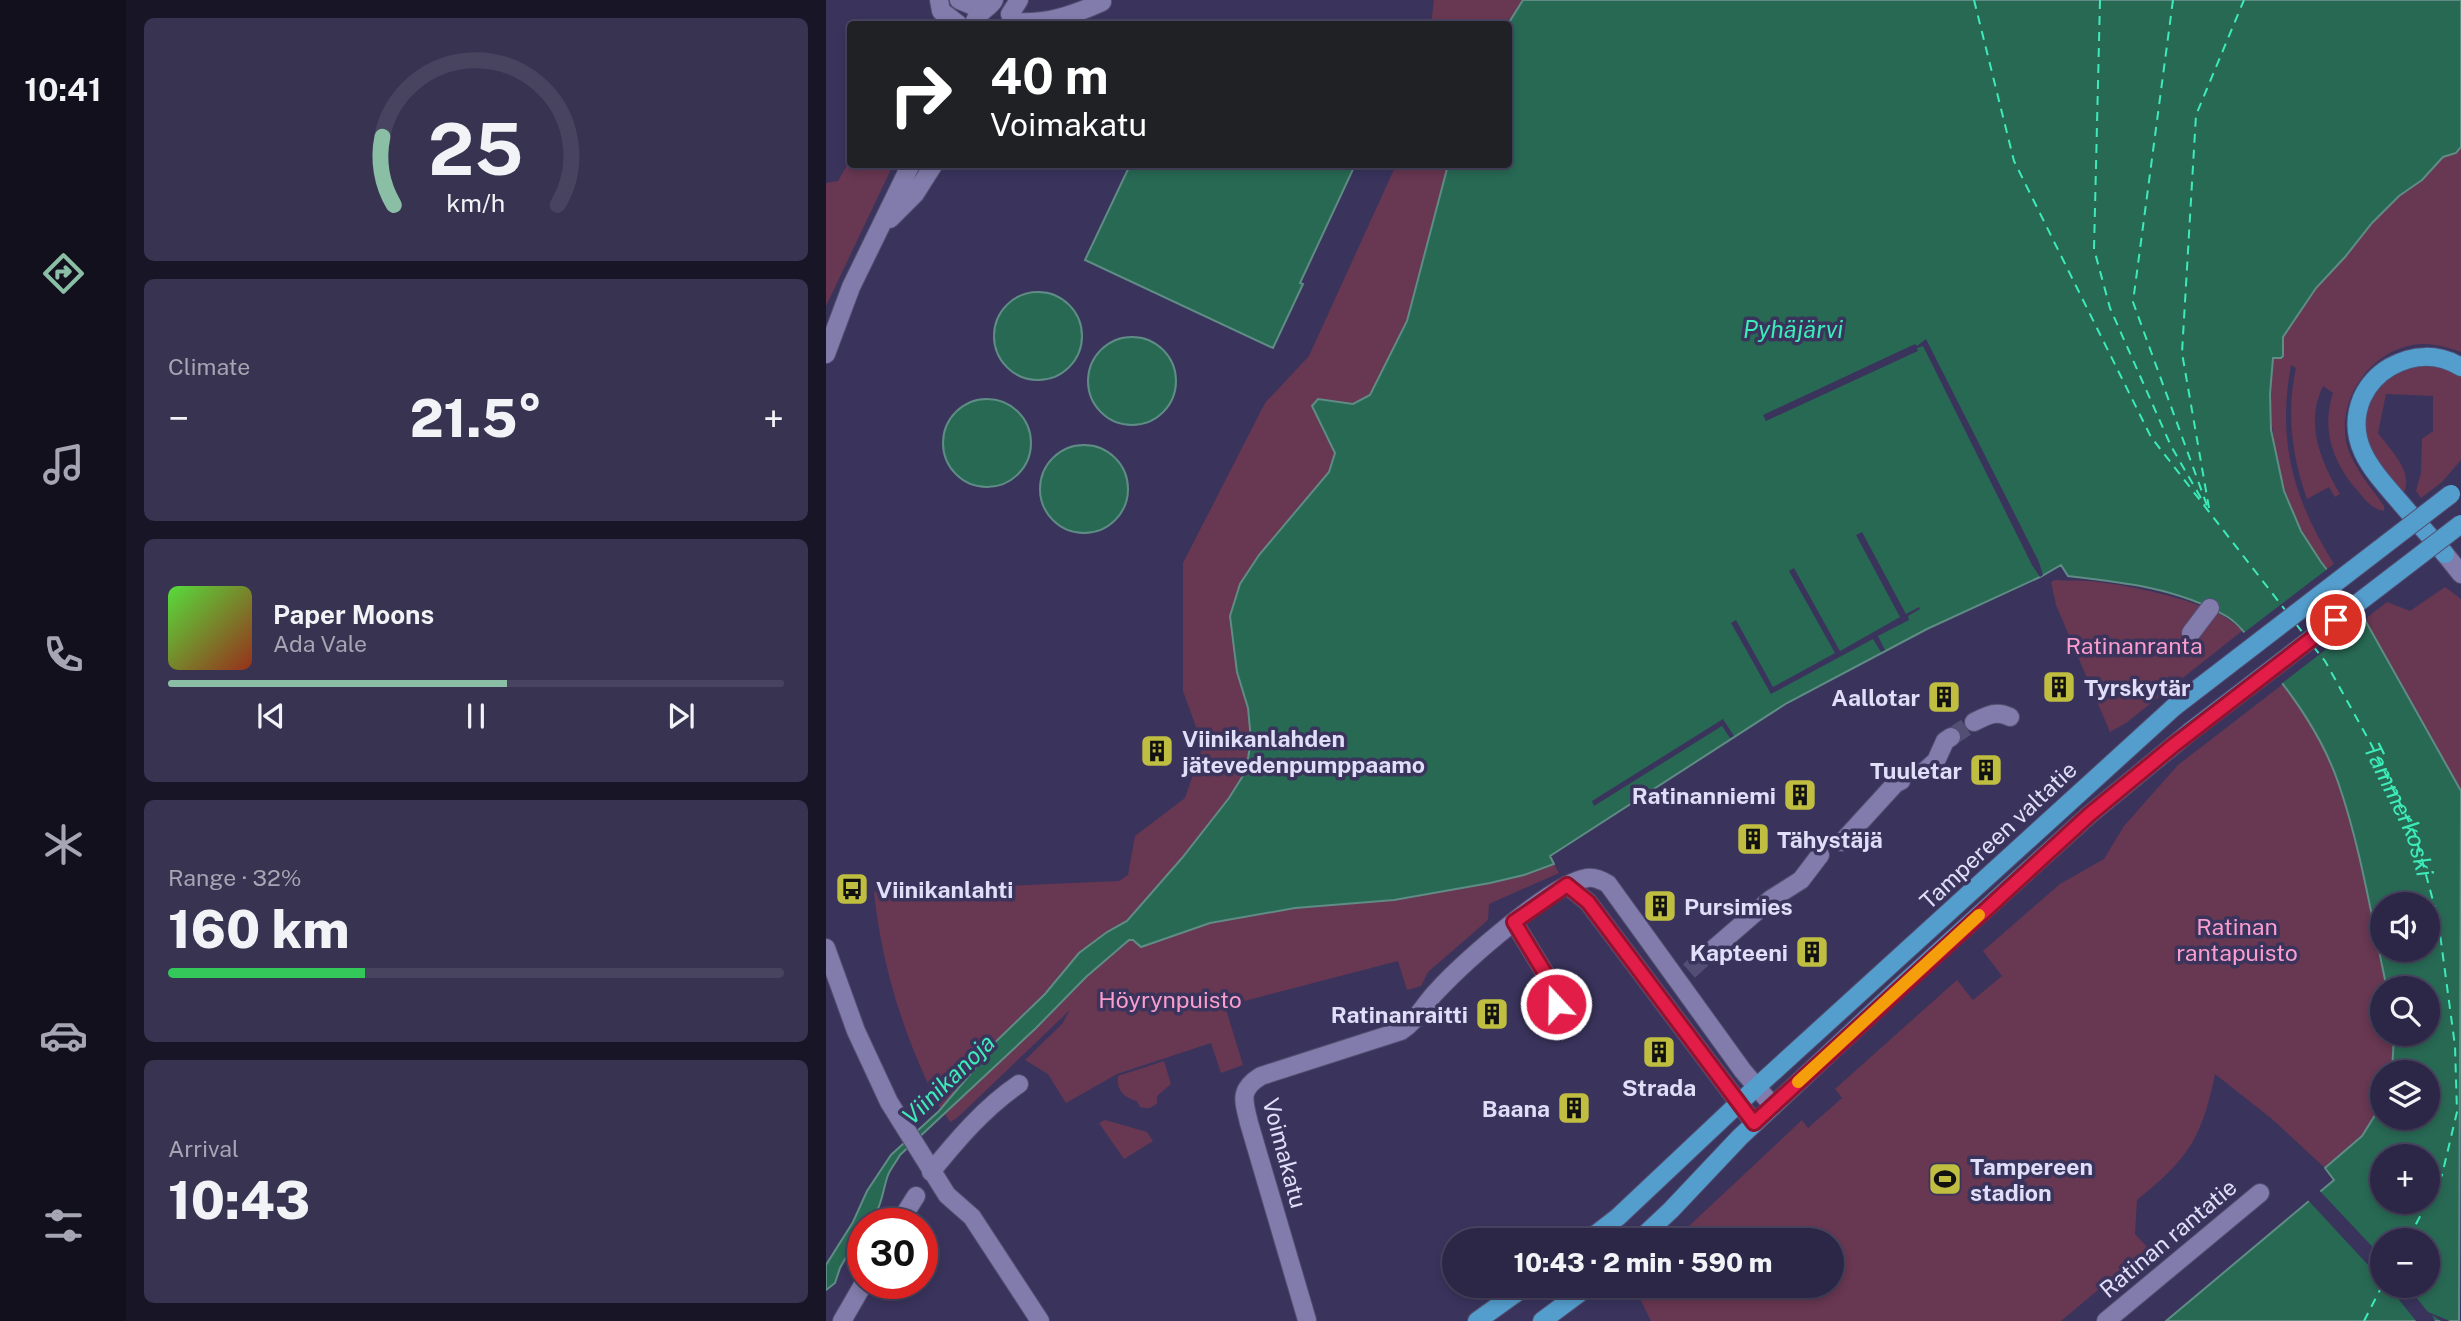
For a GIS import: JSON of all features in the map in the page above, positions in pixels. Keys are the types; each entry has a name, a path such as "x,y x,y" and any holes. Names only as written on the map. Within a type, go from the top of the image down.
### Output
{"main road":[{"path":"2445,554 2368,464 2360,446 2356,424 2365,393 2375,379 2393,365 2410,358 2425,356 2446,359 2461,366"},
{"name":"Tampereen valtatie","path":"1604,1228 2174,707 2456,491"},
{"name":"Tampereen valtatie","path":"1652,1228 1754,1123 2089,815 2191,731 2461,524"},
{"path":"1477,1321 1509,1298"},
{"path":"1542,1321 1572,1298"}],"street":[{"path":"939,0 942,11 954,21"},
{"path":"959,0 985,10 998,6 1014,15 1044,21"},
{"path":"1052,21 1103,1"},
{"path":"1080,21 1103,1"},
{"path":"826,354 851,287 909,168"},
{"path":"878,232 915,194 931,168"},
{"path":"2445,554 2461,574"},
{"path":"2191,633 2210,608"},
{"path":"1974,722 1992,713 2001,712 2011,717"},
{"path":"1925,771 1936,761 1945,741 1951,737"},
{"path":"1842,842 1896,783 1901,781"},
{"path":"1710,952 1771,899 1801,880 1820,855"},
{"name":"Voimakatu","path":"1307,1320 1249,1123 1243,1097 1247,1087 1261,1076 1401,1031 1414,1021 1437,991 1514,922 1567,885 1586,878 1596,878 1608,884 1682,975 1756,1087 1773,1106"},
{"path":"1567,885 1588,902 1754,1123"},
{"path":"1514,922 1557,993 1556,1004 1538,1020"},
{"path":"826,948 862,1046 901,1123 947,1195 972,1217 1040,1321"},
{"path":"1657,995 1682,975"},
{"path":"931,1172 961,1136 1003,1095 1019,1084"},
{"name":"Ratinan rantatie","path":"2106,1321 2260,1193"},
{"path":"909,1208 916,1196"},
{"path":"842,1321 855,1299"}],"green space":[{"path":"1434,0 1523,0 1510,21 1431,21"},
{"path":"2461,147 2461,352 2424,344 2390,353 2364,375 2348,406 2346,441 2352,459 2384,506 2384,511 2363,498 2336,457 2328,420 2333,393 2323,386 2315,414 2317,442 2326,468 2340,494 2335,497 2329,487 2307,499 2294,451 2291,401 2296,368 2291,365 2286,419 2292,469 2308,516 2334,564 2327,569 2297,521 2279,469 2271,414 2273,358 2283,356 2283,337 2316,288 2372,223 2399,196 2422,180 2443,157 2456,153"},
{"path":"847,165 847,168 892,168 826,306 826,183 838,181"},
{"path":"1395,168 1447,168 1407,320 1370,395 1321,427 1335,453 1329,472 1259,555 1240,584 1231,616 1237,672 1248,708 1251,740 1247,771 1182,858 1127,921 1079,953 1045,994 983,1054 978,1065 940,1108 916,1056 897,1003 883,948 874,892 1119,881 1128,875 1135,836 1185,798 1203,746 1183,691 1183,563 1265,403 1309,356"},
{"path":"2418,362 2461,373 2461,460 2442,482 2421,498 2416,491 2421,473 2422,439 2433,431 2433,396 2386,394 2378,433 2404,470 2406,486 2403,494 2369,453 2362,417 2379,383"},
{"name":"Ratinanranta","path":"2051,582 2104,583 2171,596 2214,611 2242,631 2126,723 2110,732 2056,605"},
{"path":"2445,587 2461,599 2461,791 2365,619 2387,602 2410,611"},
{"name":"Ratinan rantapuisto","path":"2283,684 2314,730 2327,755 2338,781 2360,857 2370,906 2370,962 2381,962 2384,976 2370,976 2370,1046 2393,1046 2393,1060 2370,1060 2370,1123 2362,1136 2325,1168 2272,1119 2215,1074 2204,1115 2190,1146 2169,1172 2137,1200 2135,1234 2148,1248 2061,1321 1651,1321 1640,1298 1844,1298 1844,1228 1687,1228 1802,1120 1808,1128 1842,1098 1835,1089 1957,980 1973,1000 2002,976 1983,951 2060,884 2104,859 2124,826 2178,765"},
{"name":"Höyrynpuisto","path":"1554,864 1559,873 1489,904 1488,920 1428,972 1421,986 1407,990 1398,961 1225,1006 1243,1065 1221,1073 1211,1043 1117,1074 1066,1103 1048,1074 1025,1060 1062,1024 1070,1010 957,1118 950,1122 945,1114 1050,1015 1086,977 1129,940 1146,946 1210,923 1295,908 1490,883"},
{"path":"1164,1061 1171,1084 1157,1096 1155,1105 1149,1108 1140,1107 1137,1101 1122,1093 1118,1076"},
{"path":"1105,1120 1147,1132 1153,1141 1124,1159 1099,1123"}],"water":[{"name":"Pyhäjärvi","path":"1523,0 2461,0 2461,147 2456,153 2443,157 2422,180 2399,196 2316,288 2283,337 2283,356 2273,358 2270,394 2271,430 2284,491 2301,531 2365,620 2461,791 2459,1321 2166,1321 2334,1180 2325,1168 2362,1136 2370,1123 2370,1130 2440,1130 2440,1060 2393,1060 2393,1046 2440,1046 2440,976 2384,976 2381,962 2440,962 2440,892 2370,892 2370,907 2346,807 2324,749 2286,688 2232,620 2208,606 2169,593 2129,584 2068,576 2061,565 1927,629 1787,703 1550,856 1554,864 1490,883 1394,900 1295,908 1210,923 1141,947 1129,940 1086,977 1036,1028 900,1155 888,1175 878,1208 859,1208 867,1191 891,1155 939,1111 978,1065 983,1054 1045,994 1079,953 1127,921 1182,858 1229,798 1246,771 1251,740 1248,708 1237,672 1230,616 1240,584 1259,555 1329,472 1335,453 1312,406 1318,399 1353,404 1370,395 1407,321 1447,168 1512,168 1512,21 1510,21"},
{"path":"1129,168 1354,168 1273,348 1085,260"},
{"path":"1038,292 1055,296 1069,305 1078,319 1082,336 1078,353 1069,367 1055,376 1038,380 1021,376 1007,367 998,353 994,336 998,319 1007,305 1021,296"},
{"path":"1132,337 1149,341 1163,350 1172,364 1176,381 1172,398 1163,412 1149,421 1132,425 1115,421 1101,412 1092,398 1088,381 1092,364 1101,350 1115,341"},
{"path":"987,399 1004,403 1018,412 1027,426 1031,443 1027,460 1018,474 1004,483 987,487 970,483 956,474 947,460 943,443 947,426 956,412 970,403"},
{"path":"1084,445 1101,449 1115,458 1124,472 1128,489 1124,506 1115,520 1101,529 1084,533 1067,529 1053,520 1044,506 1040,489 1044,472 1053,458 1067,449"},
{"name":"Pyhäjärvi","path":"847,1232 847,1256 835,1283 826,1290 826,1265"}],"pier":[{"path":"1926,339 2039,562 2043,575 2040,577 1923,346 1917,348 1918,351 1766,421 1763,415 1915,344 1917,346"},
{"path":"1862,532 1906,614 1919,607 1920,609 1908,616 1909,620 1878,636 1885,650 1881,652 1873,639 1771,694 1731,623 1736,620 1773,687 1835,653 1789,571 1794,568 1840,651 1900,617 1856,535"},
{"path":"2330,567 2368,617 2280,685 2241,635"},
{"path":"1723,719 1734,736 1730,738 1722,726 1594,806 1592,801"},
{"path":"2318,1189 2370,1244 2370,1267 2306,1198"},
{"path":"2398,1298 2417,1298 2428,1312 2450,1321 2441,1321 2432,1315 2435,1321 2416,1321"}],"ferry route":[{"path":"1974,0 2014,161 2151,437 2286,611"},
{"path":"2100,0 2094,249 2110,308 2171,446 2205,505"},
{"path":"2173,0 2133,302 2209,511"},
{"path":"2209,508 2182,353 2196,115 2244,0"},
{"path":"2296,624 2303,633"},
{"path":"2313,646 2325,661 2371,744 2415,834 2438,919 2455,1046 2457,1112 2442,1175 2414,1228"},
{"path":"2364,1321 2376,1298"}],"tunnel":[{"path":"1951,737 1974,722"},
{"path":"1689,971 1710,952"}],"slow traffic":[{"path":"1798,1082 1979,915"}],"place":[{"name":"Tyrskytär","path":"2059,687"},
{"name":"Aallotar","path":"1944,697"},
{"name":"Viinikanlahden jätevedenpumppaamo","path":"1157,751"},
{"name":"Tuuletar","path":"1986,770"},
{"name":"Ratinanniemi","path":"1800,795"},
{"name":"Tähystäjä","path":"1753,839"},
{"name":"Viinikanlahti","path":"852,889"},
{"name":"Pursimies","path":"1660,906"},
{"name":"Kapteeni","path":"1812,952"},
{"name":"Ratinanraitti","path":"1492,1014"},
{"name":"Strada","path":"1659,1052"},
{"name":"Baana","path":"1574,1108"},
{"name":"Tampereen stadion","path":"1945,1179"}],"route":[{"path":"1556,1004 1557,993 1514,922 1567,885 1588,902 1754,1123 2089,815 2174,745 2336,620"}],"water label":[{"name":"Tammerkoski","path":"2396,811"},
{"name":"Viinikanoja","path":"948,1079"}]}
